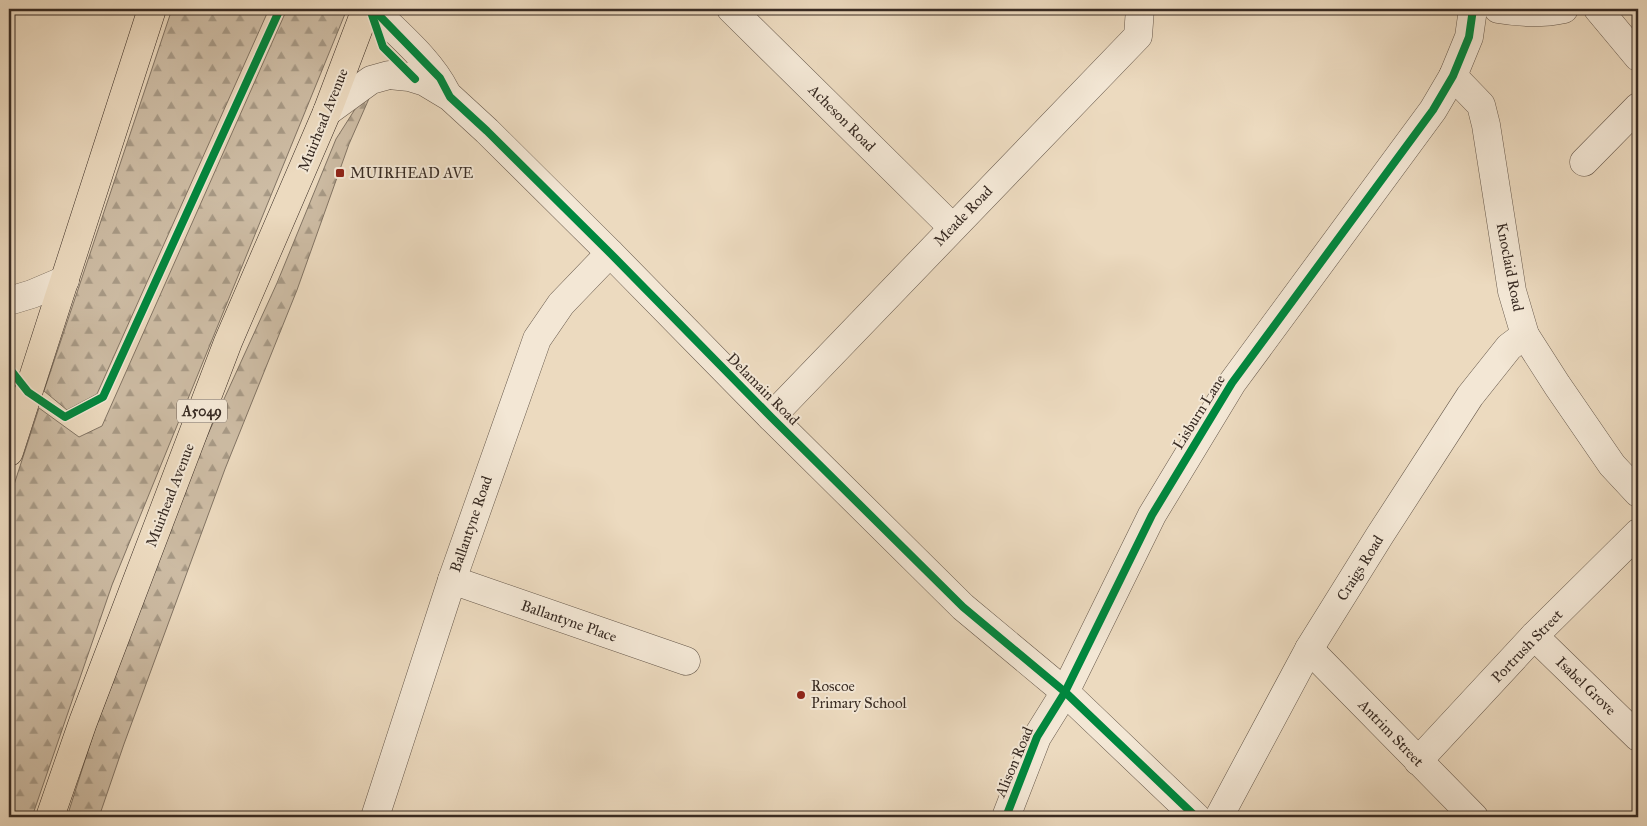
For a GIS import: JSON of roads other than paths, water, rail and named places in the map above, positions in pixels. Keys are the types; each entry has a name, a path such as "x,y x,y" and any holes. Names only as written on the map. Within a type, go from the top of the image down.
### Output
{"highway":[{"path":"9,452 152,9"},
{"name":"Muirhead Avenue","path":"50,817 83,722 228,342 327,112 366,9"}],"street":[{"path":"373,9 440,78 450,98"},
{"name":"Acheson Road","path":"731,9 952,228"},
{"name":"Meade Road","path":"771,417 1138,36 1140,9"},
{"name":"Lisburn Lane","path":"1064,692 1152,515 1232,383 1433,110 1453,76 1469,37 1473,9"},
{"path":"1498,9 1545,13 1564,9"},
{"path":"1598,9 1638,57"},
{"path":"327,112 371,80 389,75 409,77 425,82 450,98"},
{"name":"Knoclaid Road","path":"1453,76 1481,105 1486,125 1512,291 1526,336 1612,465 1638,493"},
{"name":"Delamain Road","path":"450,98 487,131 610,253 771,417 963,607 1064,692"},
{"path":"1584,162 1638,107"},
{"name":"Ballantyne Road","path":"375,817 452,580 537,339 561,304 610,253"},
{"path":"9,301 32,294 65,280"},
{"name":"Craigs Road","path":"1218,817 1309,649 1380,535 1470,396 1508,347 1526,336"},
{"name":"Portrush Street","path":"1418,761 1534,636 1638,533"},
{"name":"Ballantyne Place","path":"452,580 686,661"},
{"name":"Isabel Grove","path":"1534,636 1638,737"},
{"name":"Antrim Street","path":"1309,649 1474,817"},
{"path":"1064,692 1196,817"},
{"name":"Alison Road","path":"1006,817 1037,737 1064,692"}],"place":[{"name":"MUIRHEAD AVE","path":"340,173"},
{"name":"Roscoe Primary School","path":"801,695"}]}
